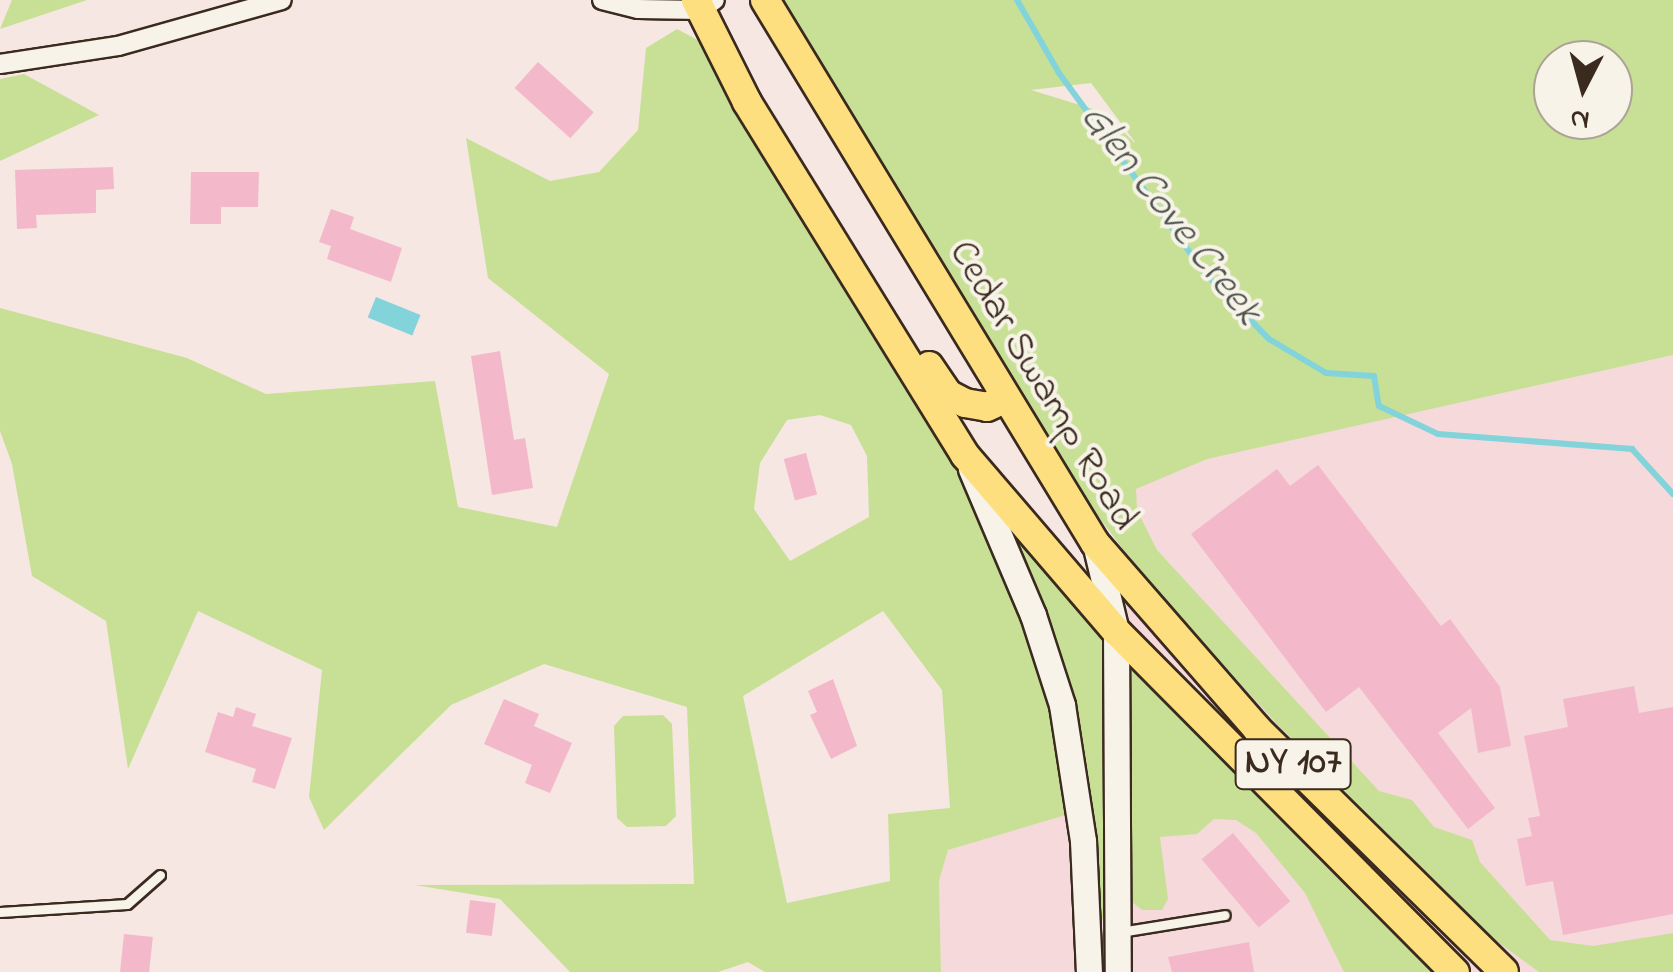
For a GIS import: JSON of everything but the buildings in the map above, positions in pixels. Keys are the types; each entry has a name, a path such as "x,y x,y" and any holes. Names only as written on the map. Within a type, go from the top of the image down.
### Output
{"main road":[{"name":"Cedar Swamp Road","path":"765,0 1095,544 1116,631 1118,972"},
{"name":"NY 107","path":"704,3 816,219 965,455 1116,631 1455,972"},
{"path":"816,219 876,283 948,394 978,407 1004,399"},
{"path":"965,455 1033,615 1062,705 1083,841 1089,972"},
{"name":"NY 107","path":"1095,544 1257,729 1504,972"},
{"path":"1088,943 1100,952 1104,972"}],"street":[{"path":"0,64 118,46 282,0"},
{"path":"602,0 638,9 704,3"}],"lane":[{"path":"0,912 128,904 160,875"},
{"path":"1116,932 1225,915"}],"shaded area":[{"path":"1673,355 1673,972 941,972 939,881 948,850 1079,810 1126,867 1118,478"}],"green space":[{"path":"12,0 87,0 0,29"},
{"path":"771,0 1673,0 1673,355 1207,459 1136,489 1137,510 1157,550 1379,791 1412,800 1434,827 1472,840 1480,862 1550,940 1593,946 1673,933 1673,972 1539,972 1491,937 1277,724 1146,580 1041,440","holes":["1091,83 1135,142 1103,112 1031,90"]},
{"path":"677,29 707,45 962,454 1447,972 1344,972 1305,893 1256,833 1236,820 1214,819 1197,834 1160,837 1168,899 1162,910 1142,910 1132,902 1126,869 1100,924 1079,811 948,850 939,881 941,972 765,972 748,962 718,972 570,972 500,899 415,885 694,884 687,707 544,664 451,705 324,830 309,797 322,670 198,611 128,769 106,621 32,576 12,464 0,431 0,308 187,358 266,394 435,381 458,507 557,527 609,374 488,278 466,138 550,181 599,172 638,130 646,48","holes":["820,415 851,425 867,456 869,517 790,561 754,509 760,463 787,420","883,611 942,690 950,808 888,814 890,881 787,903 743,696"]},
{"path":"24,74 99,115 0,161 0,79"},
{"path":"663,715 672,724 676,816 666,826 627,827 617,818 614,726 623,716"}],"water":[{"path":"376,297 421,315 412,335 368,317"}],"waterway":[{"name":"Glen Cove Creek","path":"1017,0 1059,73 1205,273 1269,339 1326,373 1374,376 1379,406 1438,434 1632,449 1673,494"}]}
